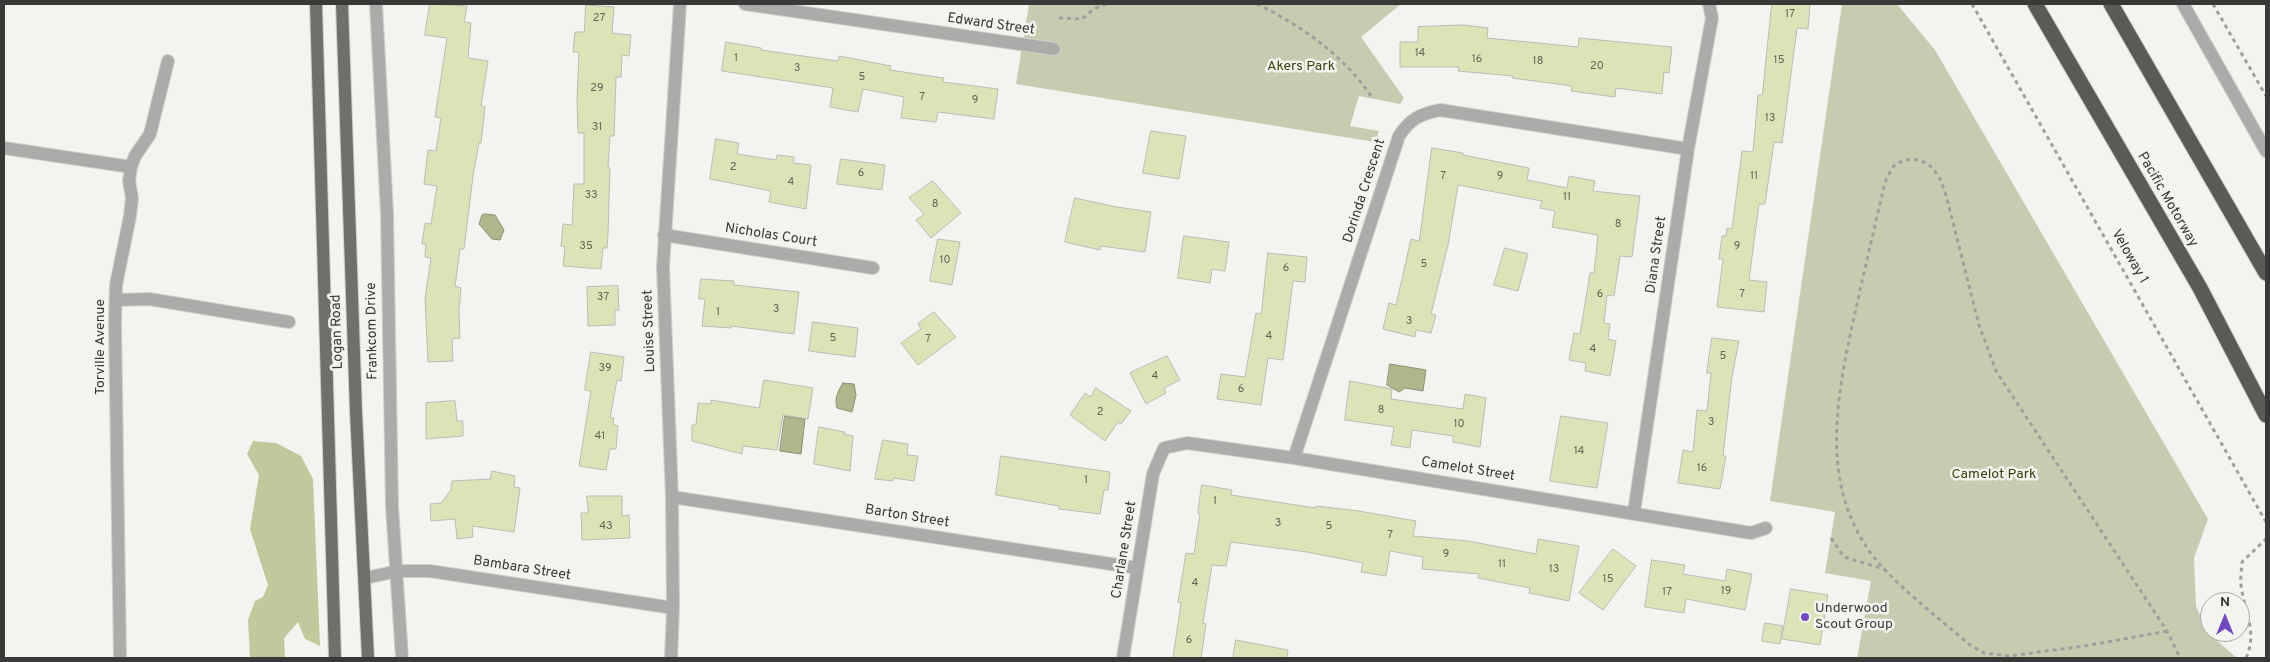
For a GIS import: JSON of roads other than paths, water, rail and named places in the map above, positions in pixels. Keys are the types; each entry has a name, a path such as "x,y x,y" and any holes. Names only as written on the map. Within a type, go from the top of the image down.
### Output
{"highway":[{"name":"Pacific Motorway","path":"2035,4 2200,288 2266,414"},
{"path":"2112,4 2266,273"}],"main road":[{"name":"Logan Road","path":"316,4 335,658"},
{"name":"Logan Road","path":"342,4 356,412 368,658"}],"street":[{"name":"Frankcom Drive","path":"376,4 384,130 392,497 402,658"},
{"name":"Louise Street","path":"671,658 673,608 672,497 663,267 680,4"},
{"name":"Edward Street","path":"745,4 1054,50"},
{"name":"Diana Street","path":"1634,512 1688,149 1712,18 1709,4"},
{"path":"2183,4 2266,150"},
{"path":"4,148 131,167 135,156 150,134 168,61"},
{"name":"Dorinda Crescent","path":"1294,458 1399,136 1407,124 1421,114 1440,110 1688,149"},
{"name":"Torville Avenue","path":"120,658 116,285 130,216 132,198 129,181 131,167"},
{"name":"Nicholas Court","path":"664,235 873,268"},
{"path":"116,300 149,299 288,322"},
{"name":"Camelot Street","path":"1164,448 1187,443 1634,512 1751,533 1766,528"},
{"name":"Charlane Street","path":"1124,658 1153,474 1164,448"},
{"name":"Barton Street","path":"672,497 1137,568"},
{"name":"Bambara Street","path":"365,578 398,571 446,572 673,608"}],"place":[{"name":"Underwood Scout Group","path":"1805,617"}],"park label":[{"name":"Akers Park","path":"1301,67"},
{"name":"Camelot Park","path":"1994,475"}]}
